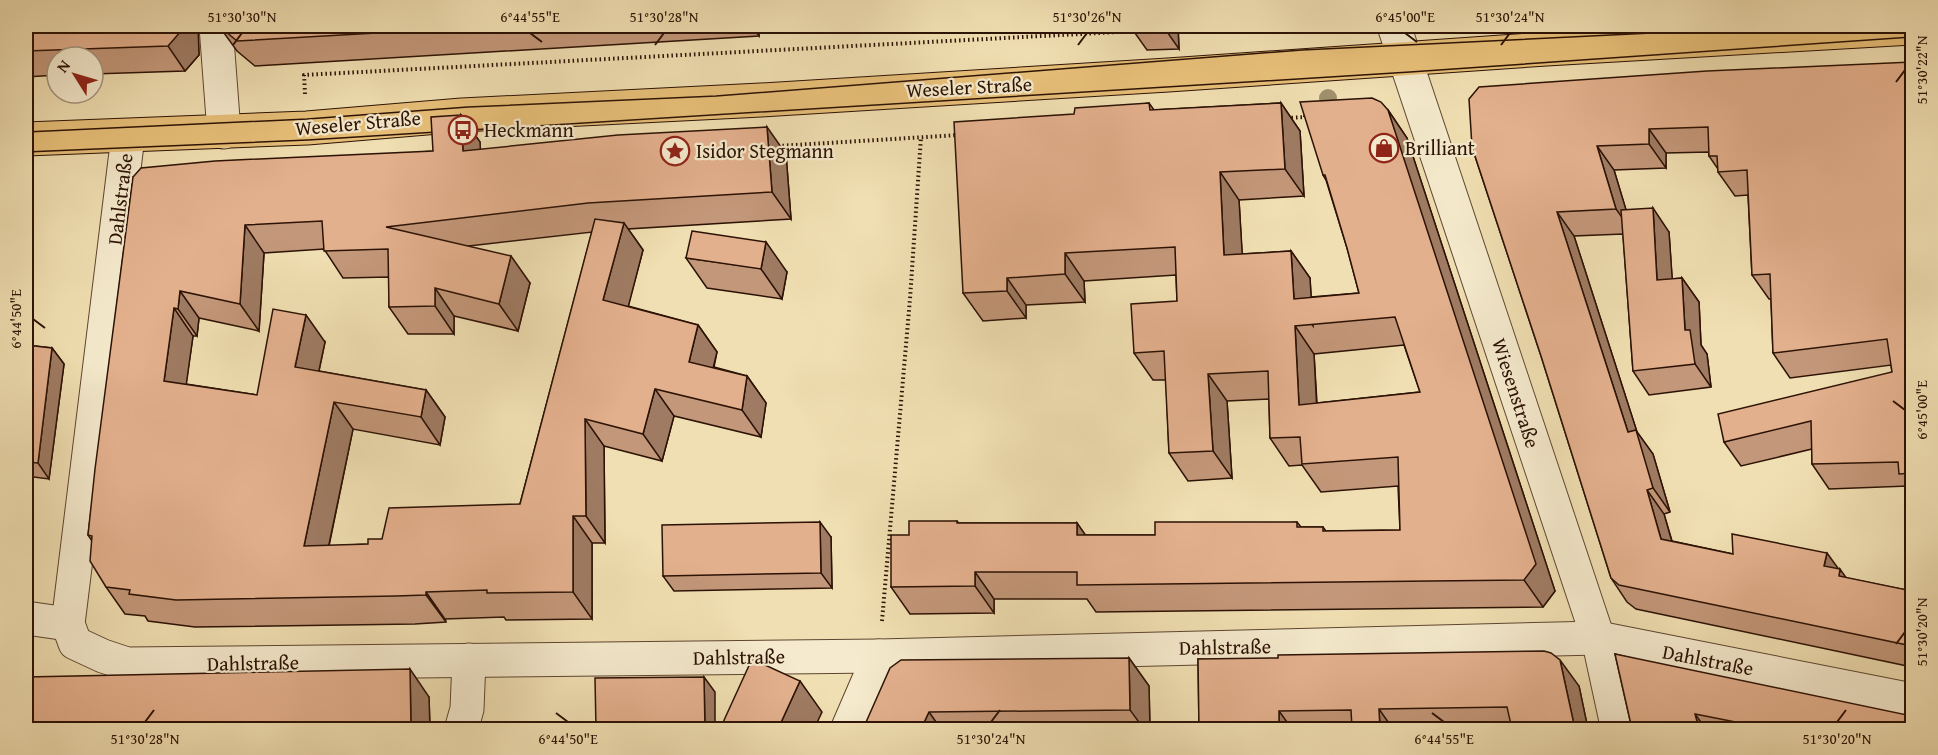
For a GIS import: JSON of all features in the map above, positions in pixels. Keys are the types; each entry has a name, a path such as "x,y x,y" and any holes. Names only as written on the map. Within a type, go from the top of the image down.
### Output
{"main road":[{"name":"Weseler Straße","path":"26,139 307,128 486,114 1302,67 1684,33 1912,28"}],"street":[{"path":"216,26 224,132"},
{"name":"Wiesenstraße","path":"1394,26 1598,638 1618,729"},
{"name":"Dahlstraße","path":"128,136 68,624 75,643 127,664 879,656 1598,638 1912,700"},
{"path":"26,618 68,624"},
{"path":"847,729 879,656"},
{"path":"461,729 467,709 469,660"}],"path":[{"path":"1174,29 1246,26"},
{"path":"307,128 304,75 1139,31"},
{"path":"1282,118 1305,117 1302,67"},
{"path":"767,147 968,135"},
{"path":"879,656 909,311 921,137"}],"building":[{"path":"26,26 182,26 182,30 168,46 105,48 105,45 45,45 45,50 26,51"},
{"path":"219,26 499,26 237,41"},
{"path":"1912,62 1912,473 1899,474 1898,462 1812,464 1811,421 1724,442 1718,414 1892,372 1887,339 1773,353 1770,274 1752,275 1747,170 1718,172 1717,156 1709,156 1708,127 1649,129 1649,144 1597,146 1616,209 1557,212 1628,432 1636,430 1653,488 1647,490 1661,539 1733,554 1732,534 1827,553 1824,566 1840,569 1839,576 1912,591 1912,646 1619,585 1611,578 1472,147 1469,99 1479,87 1707,71"},
{"path":"1372,98 1381,102 1388,110 1536,564 1524,580 1077,585 1077,572 975,572 975,586 891,587 891,535 909,535 909,521 1077,523 1077,535 1155,535 1155,522 1297,522 1297,527 1323,527 1323,531 1400,530 1398,457 1302,464 1300,437 1270,438 1268,371 1208,374 1213,451 1169,453 1164,351 1134,353 1131,304 1177,301 1175,247 1065,253 1065,274 1007,278 1007,291 963,293 954,122 1074,114 1075,108 1149,103 1150,110 1281,103 1285,169 1220,172 1224,255 1291,251 1294,299 1359,293 1325,175 1323,175 1300,102","holes":["1395,317 1420,392 1299,405 1295,326"]},
{"path":"461,115 463,151 618,135 767,127 772,192 588,203 386,227 511,256 499,304 435,288 435,306 389,307 388,249 324,251 322,221 245,225 240,304 180,291 178,309 174,308 164,381 257,395 273,309 306,315 295,367 426,390 421,417 334,402 304,546 368,544 368,539 382,539 389,508 520,504 595,219 624,223 603,300 698,325 689,362 747,376 742,410 655,389 643,434 585,419 586,516 573,516 573,592 487,593 487,590 426,592 426,595 396,596 176,600 129,594 130,590 106,587 90,561 92,536 88,535 133,177 141,168 215,161 433,151 431,117"},
{"path":"1653,208 1657,280 1682,278 1685,330 1690,330 1695,364 1633,371 1621,210"},
{"path":"692,231 766,242 761,269 686,258"},
{"path":"26,345 52,348 38,463 26,462"},
{"path":"820,522 821,573 663,576 662,525"},
{"path":"1544,651 1560,660 1575,729 1512,729 1507,707 1379,709 1380,729 1352,729 1351,710 1279,711 1279,729 1199,729 1198,659 1278,658 1278,655"},
{"path":"1615,654 1912,716 1912,729 1771,729 1695,714 1699,729 1632,729"},
{"path":"1129,658 1130,710 929,712 921,729 863,729 890,668 901,660"},
{"path":"752,659 800,681 778,729 720,729"},
{"path":"410,669 411,726 385,727 385,729 26,729 26,677"},
{"path":"704,677 705,729 596,729 595,678"}],"tram line":[{"path":"26,132 307,119 468,107 716,96 1302,50 1798,26"},
{"path":"26,152 308,140 1410,72 1912,37"}],"place":[{"name":"Heckmann","path":"463,130"},
{"name":"Brilliant","path":"1384,148"},
{"name":"Isidor Stegmann","path":"675,151"}]}
